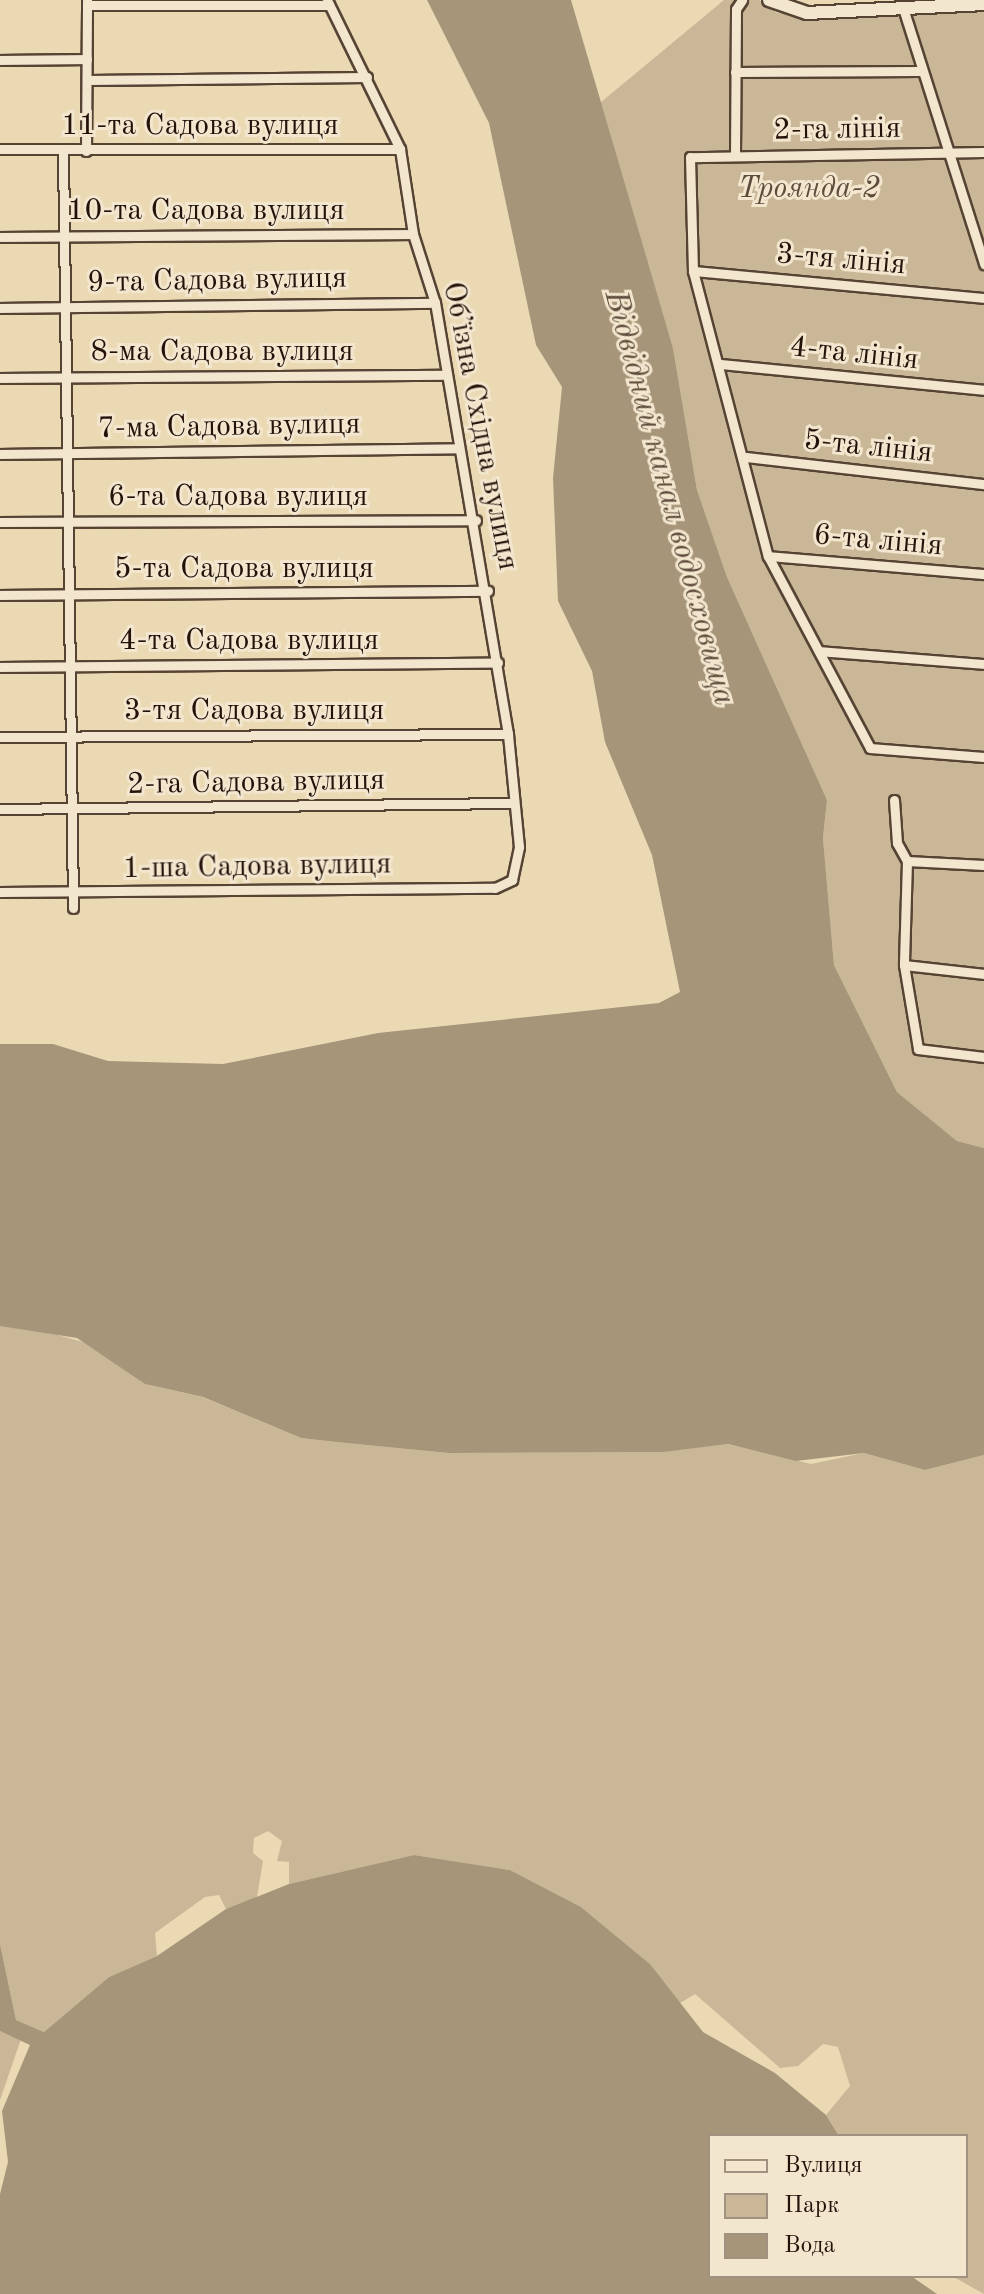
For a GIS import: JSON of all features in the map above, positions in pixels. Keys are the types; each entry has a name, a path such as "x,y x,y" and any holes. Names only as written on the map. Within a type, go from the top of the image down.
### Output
{"street":[{"path":"735,155 735,72 742,0"},
{"path":"769,0 807,13 984,4"},
{"path":"86,151 87,2 328,2"},
{"name":"Обʼїзна Східна вулиця","path":"328,2 400,149 413,234 435,303 445,375 476,520 508,734 519,847 512,880"},
{"path":"903,8 920,71 984,264"},
{"path":"0,60 87,59"},
{"path":"735,72 920,71"},
{"path":"88,80 367,77"},
{"name":"11-та Садова вулиця","path":"0,149 400,149"},
{"path":"63,151 64,453 69,594 69,892 73,908"},
{"name":"2-га лінія","path":"693,271 690,157 984,152"},
{"name":"10-та Садова вулиця","path":"0,237 413,234"},
{"path":"693,271 746,457 768,556 870,748 984,757"},
{"name":"3-тя лінія","path":"693,271 984,298"},
{"name":"9-та Садова вулиця","path":"0,308 435,303"},
{"name":"4-та лінія","path":"720,364 984,390"},
{"name":"8-ма Садова вулиця","path":"0,378 445,375"},
{"name":"7-ма Садова вулиця","path":"0,454 459,448"},
{"name":"5-та лінія","path":"746,457 984,484"},
{"name":"6-та Садова вулиця","path":"0,522 476,520"},
{"name":"6-та лінія","path":"768,556 984,574"},
{"name":"5-та Садова вулиця","path":"0,595 488,591"},
{"path":"819,651 984,664"},
{"name":"4-та Садова вулиця","path":"0,667 498,663"},
{"name":"3-тя Садова вулиця","path":"0,737 508,734"},
{"path":"894,800 897,843 907,861 904,965 918,1049 984,1057"},
{"name":"2-га Садова вулиця","path":"0,809 513,803"},
{"path":"907,861 984,865"},
{"name":"1-ша Садова вулиця","path":"0,892 495,888 512,880"},
{"path":"904,965 984,974"}],"green space":[{"name":"Троянда-2","path":"724,0 759,0 777,13 800,15 984,7 984,1148 957,1141 897,1092 834,965 823,838 827,800 727,577 697,490 673,348 600,103"},
{"path":"15,1323 90,1344 145,1384 202,1397 301,1438 448,1453 663,1452 727,1444 811,1464 864,1453 925,1470 984,1455 984,2294 956,2278 968,2278 968,2134 838,2134 826,2115 850,2086 838,2047 823,2044 798,2066 780,2068 695,1994 677,2005 650,1964 581,1907 510,1870 414,1855 289,1884 289,1862 277,1861 282,1841 268,1831 254,1838 253,1853 263,1861 257,1897 226,1909 219,1895 205,1897 155,1933 157,1956 109,1977 44,2032 16,2020 0,1944 0,1326"},
{"path":"0,2031 21,2039 0,2100"}],"water":[{"name":"Відвідний канал водосховища","path":"427,0 571,0 673,348 697,490 727,577 827,800 823,838 834,965 897,1092 957,1141 984,1148 984,1455 925,1470 864,1453 796,1461 728,1444 664,1452 448,1453 301,1438 203,1397 145,1384 77,1338 0,1326 0,1044 53,1044 108,1061 223,1064 378,1033 659,1003 680,992 652,855 605,742 592,671 558,601 553,478 562,387 536,345 489,123"},
{"path":"414,1855 510,1870 581,1907 650,1964 703,2032 775,2073 826,2115 838,2134 708,2134 708,2278 914,2278 937,2294 0,2294 0,2194 8,2162 2,2111 30,2045 0,2031 0,1944 16,2020 44,2032 109,1977 157,1956 226,1909 289,1884"}]}
